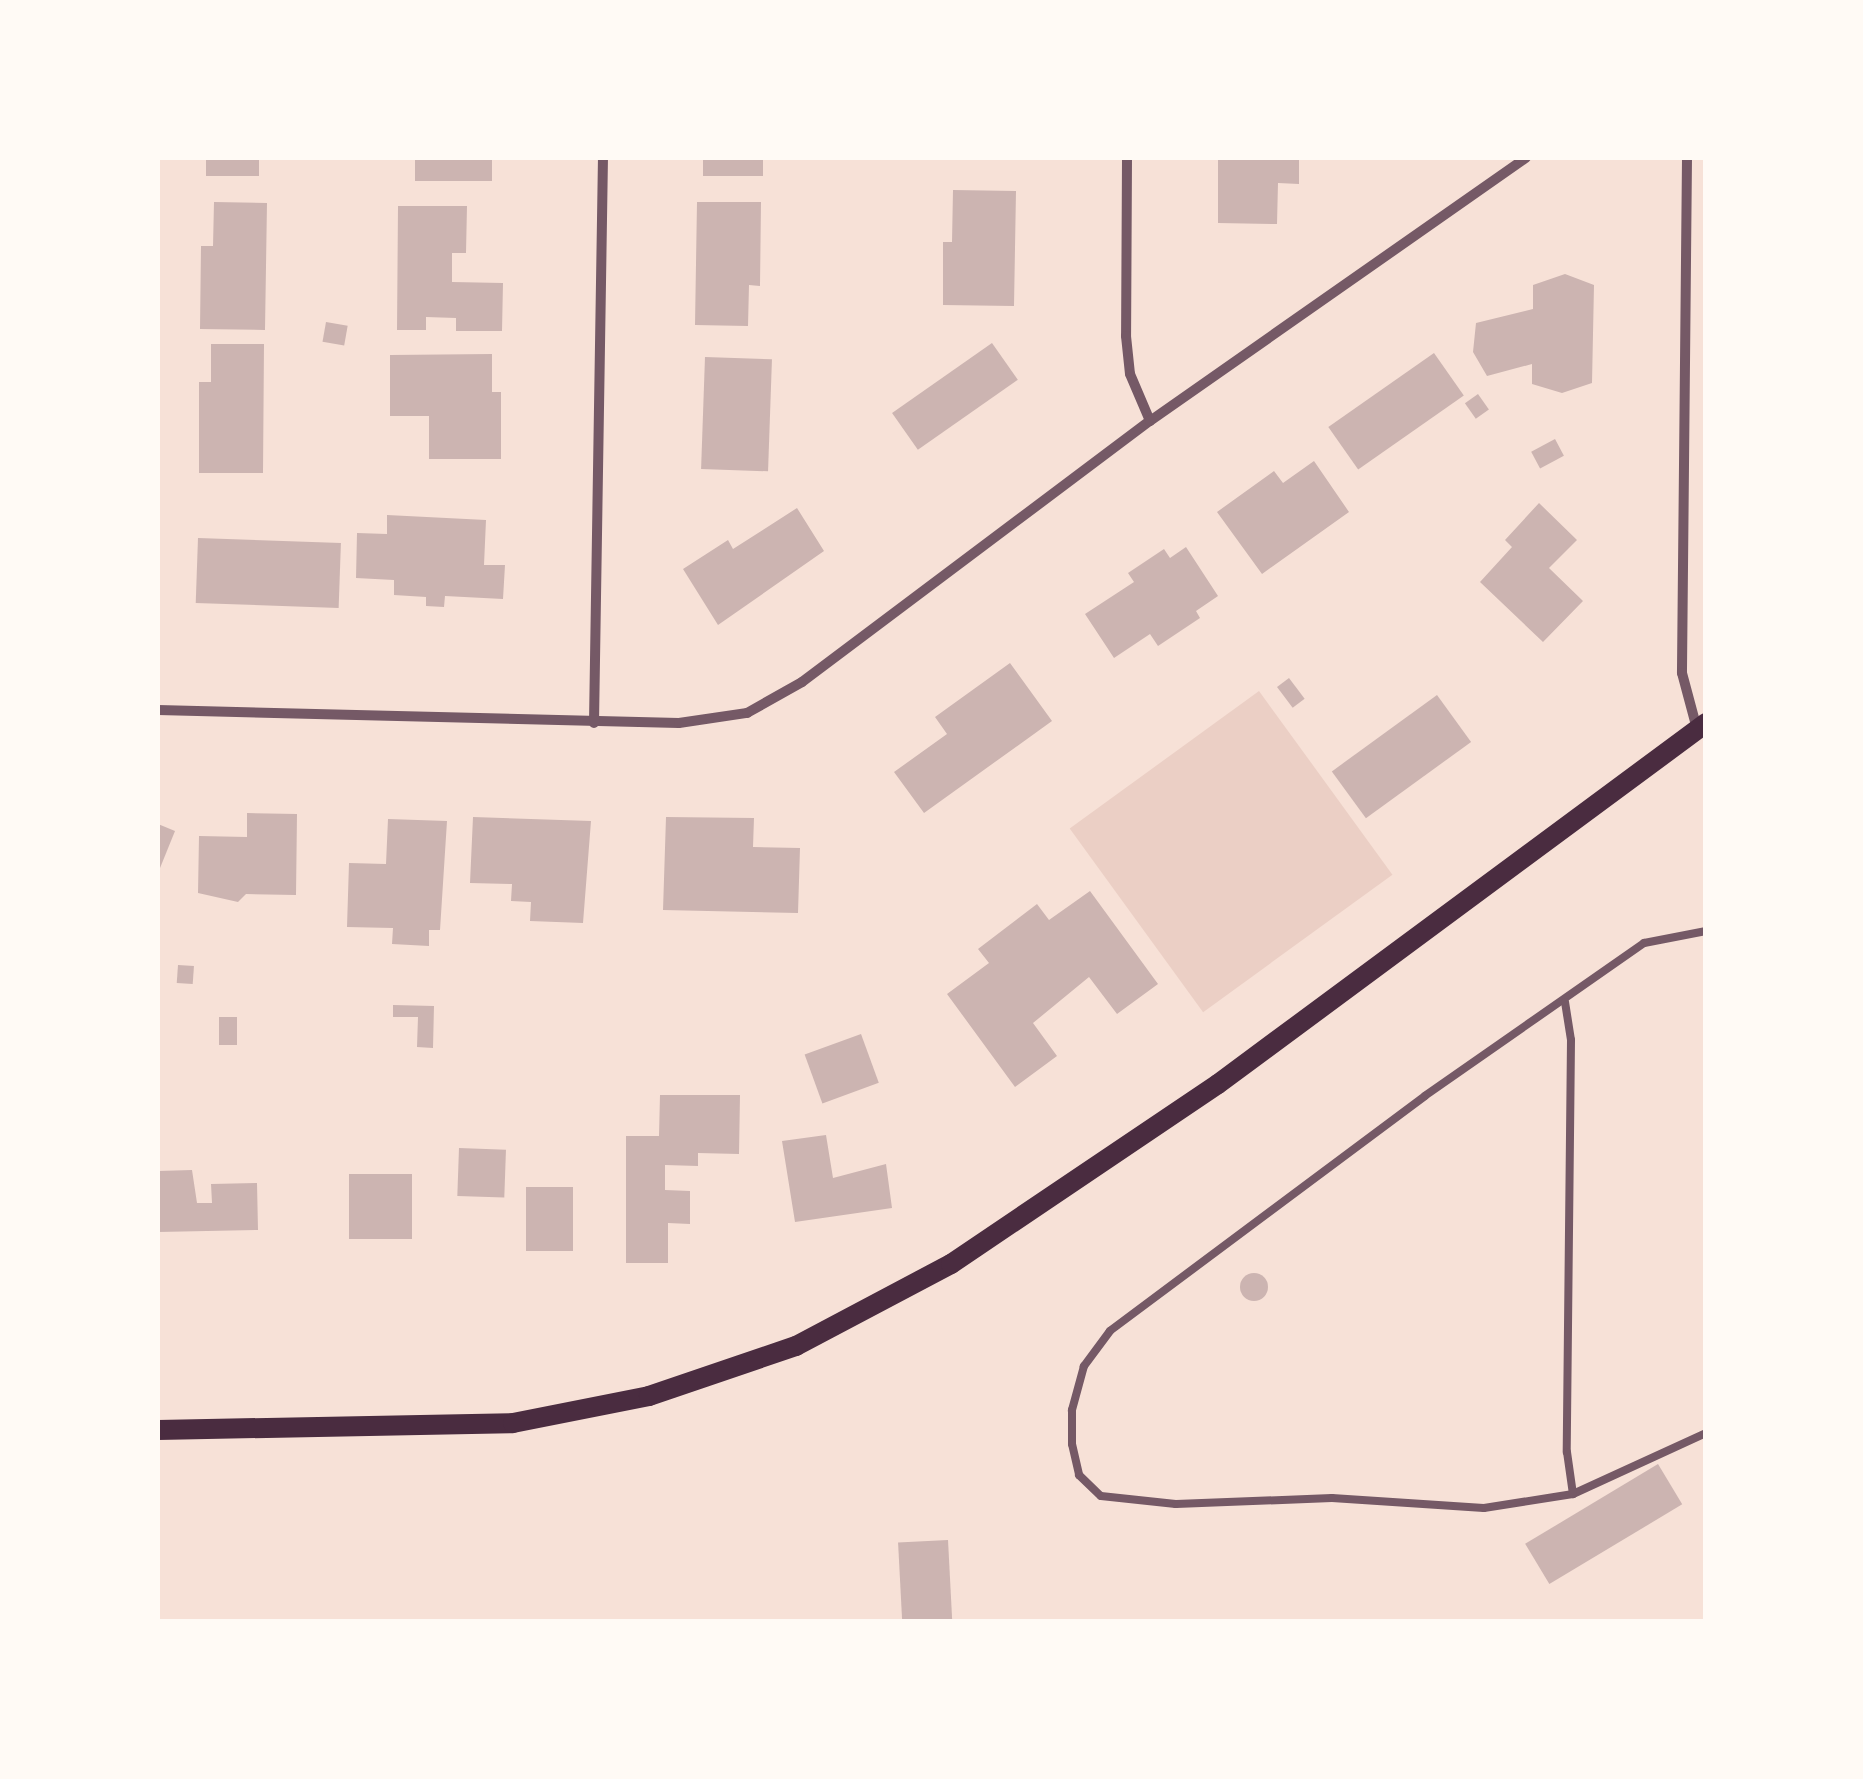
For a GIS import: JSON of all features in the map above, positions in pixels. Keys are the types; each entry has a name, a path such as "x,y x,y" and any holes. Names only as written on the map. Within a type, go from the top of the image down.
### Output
{"main road":[{"path":"158,1430 513,1423 648,1396 796,1346 952,1264 1218,1084 1701,726"}],"street":[{"path":"594,722 603,158"},
{"path":"1128,158 1126,336 1130,374 1150,421"},
{"path":"158,710 594,722 714,722 747,713 802,682 1150,421 1526,158"},
{"path":"1686,158 1682,672 1701,726"}],"lane":[{"path":"1706,931 1644,943 1565,1002 1425,1096 1110,1331 1084,1366 1072,1410 1072,1444 1079,1475 1100,1496 1132,1501 1332,1498 1484,1508 1573,1494 1706,1434"},
{"path":"1565,1002 1571,1040 1567,1452 1573,1494"}],"shaded area":[{"path":"1259,691 1392,875 1203,1012 1070,829"}],"building":[{"path":"206,158 259,158 259,176 206,176"},
{"path":"415,158 492,158 492,181 415,181"},
{"path":"703,158 763,158 763,176 703,176"},
{"path":"1218,158 1299,158 1299,184 1278,183 1277,224 1218,223"},
{"path":"953,190 1016,191 1014,306 943,305 943,242 952,242"},
{"path":"214,202 267,203 265,330 200,329 201,246 213,246"},
{"path":"697,202 761,202 760,286 749,285 748,326 695,325"},
{"path":"398,206 467,206 466,253 452,253 452,282 503,283 502,331 456,331 456,318 426,317 426,330 397,330"},
{"path":"1565,274 1594,285 1592,383 1562,393 1532,384 1532,364 1487,376 1473,352 1476,323 1533,309 1533,285"},
{"path":"326,322 348,326 344,346 323,342"},
{"path":"992,343 1018,380 918,450 892,413"},
{"path":"211,344 264,344 263,473 199,473 199,382 211,382"},
{"path":"1434,353 1464,396 1358,470 1328,427"},
{"path":"492,354 492,392 501,392 501,459 429,459 429,416 390,416 390,355"},
{"path":"705,357 772,359 768,471 701,469"},
{"path":"1478,394 1489,410 1476,419 1465,403"},
{"path":"1555,439 1564,456 1540,468 1531,452"},
{"path":"1314,461 1349,512 1262,574 1217,512 1274,471 1283,483"},
{"path":"1539,503 1577,540 1549,568 1583,601 1543,642 1480,582 1512,547 1505,540"},
{"path":"797,508 824,551 718,625 683,569 728,540 733,549"},
{"path":"387,515 486,520 484,565 505,565 503,599 445,596 444,607 426,606 426,597 394,595 394,580 356,578 357,533 387,534"},
{"path":"198,538 341,543 339,608 196,603"},
{"path":"1186,547 1218,596 1196,611 1200,618 1158,646 1150,634 1114,658 1085,614 1134,582 1128,573 1164,549 1170,558"},
{"path":"1010,663 1052,721 924,813 894,772 947,734 935,717"},
{"path":"1289,678 1305,699 1293,708 1277,687"},
{"path":"1437,695 1471,742 1366,818 1332,771"},
{"path":"247,813 297,814 296,895 246,894 238,902 198,893 199,836 247,837"},
{"path":"473,817 591,821 583,923 530,921 531,902 511,901 512,884 470,883"},
{"path":"666,817 754,818 753,847 800,848 798,913 663,910"},
{"path":"388,819 447,821 440,930 429,930 429,946 392,944 393,928 347,927 349,863 386,864"},
{"path":"158,824 175,831 158,873"},
{"path":"1090,891 1158,984 1117,1014 1089,977 1033,1023 1057,1056 1015,1087 947,994 989,963 978,949 1037,904 1049,920"},
{"path":"178,965 194,966 193,984 177,983"},
{"path":"393,1005 434,1006 433,1048 417,1047 418,1017 393,1017"},
{"path":"219,1017 237,1017 237,1045 219,1045"},
{"path":"861,1034 879,1083 822,1103 805,1055"},
{"path":"660,1095 740,1095 739,1154 698,1153 698,1166 665,1165 665,1190 690,1191 690,1224 668,1223 668,1263 626,1263 626,1136 659,1136"},
{"path":"826,1135 833,1178 886,1164 892,1208 795,1222 782,1141"},
{"path":"459,1148 506,1150 504,1198 457,1196"},
{"path":"192,1170 197,1203 212,1203 211,1184 257,1183 258,1230 158,1232 158,1171"},
{"path":"349,1174 412,1174 412,1239 349,1239"},
{"path":"526,1187 573,1187 573,1251 526,1251"},
{"path":"1254,1273 1264,1277 1268,1287 1264,1297 1254,1301 1244,1297 1240,1287 1244,1277"},
{"path":"1658,1464 1682,1504 1549,1584 1525,1544"},
{"path":"948,1540 952,1622 902,1622 898,1543"}]}
